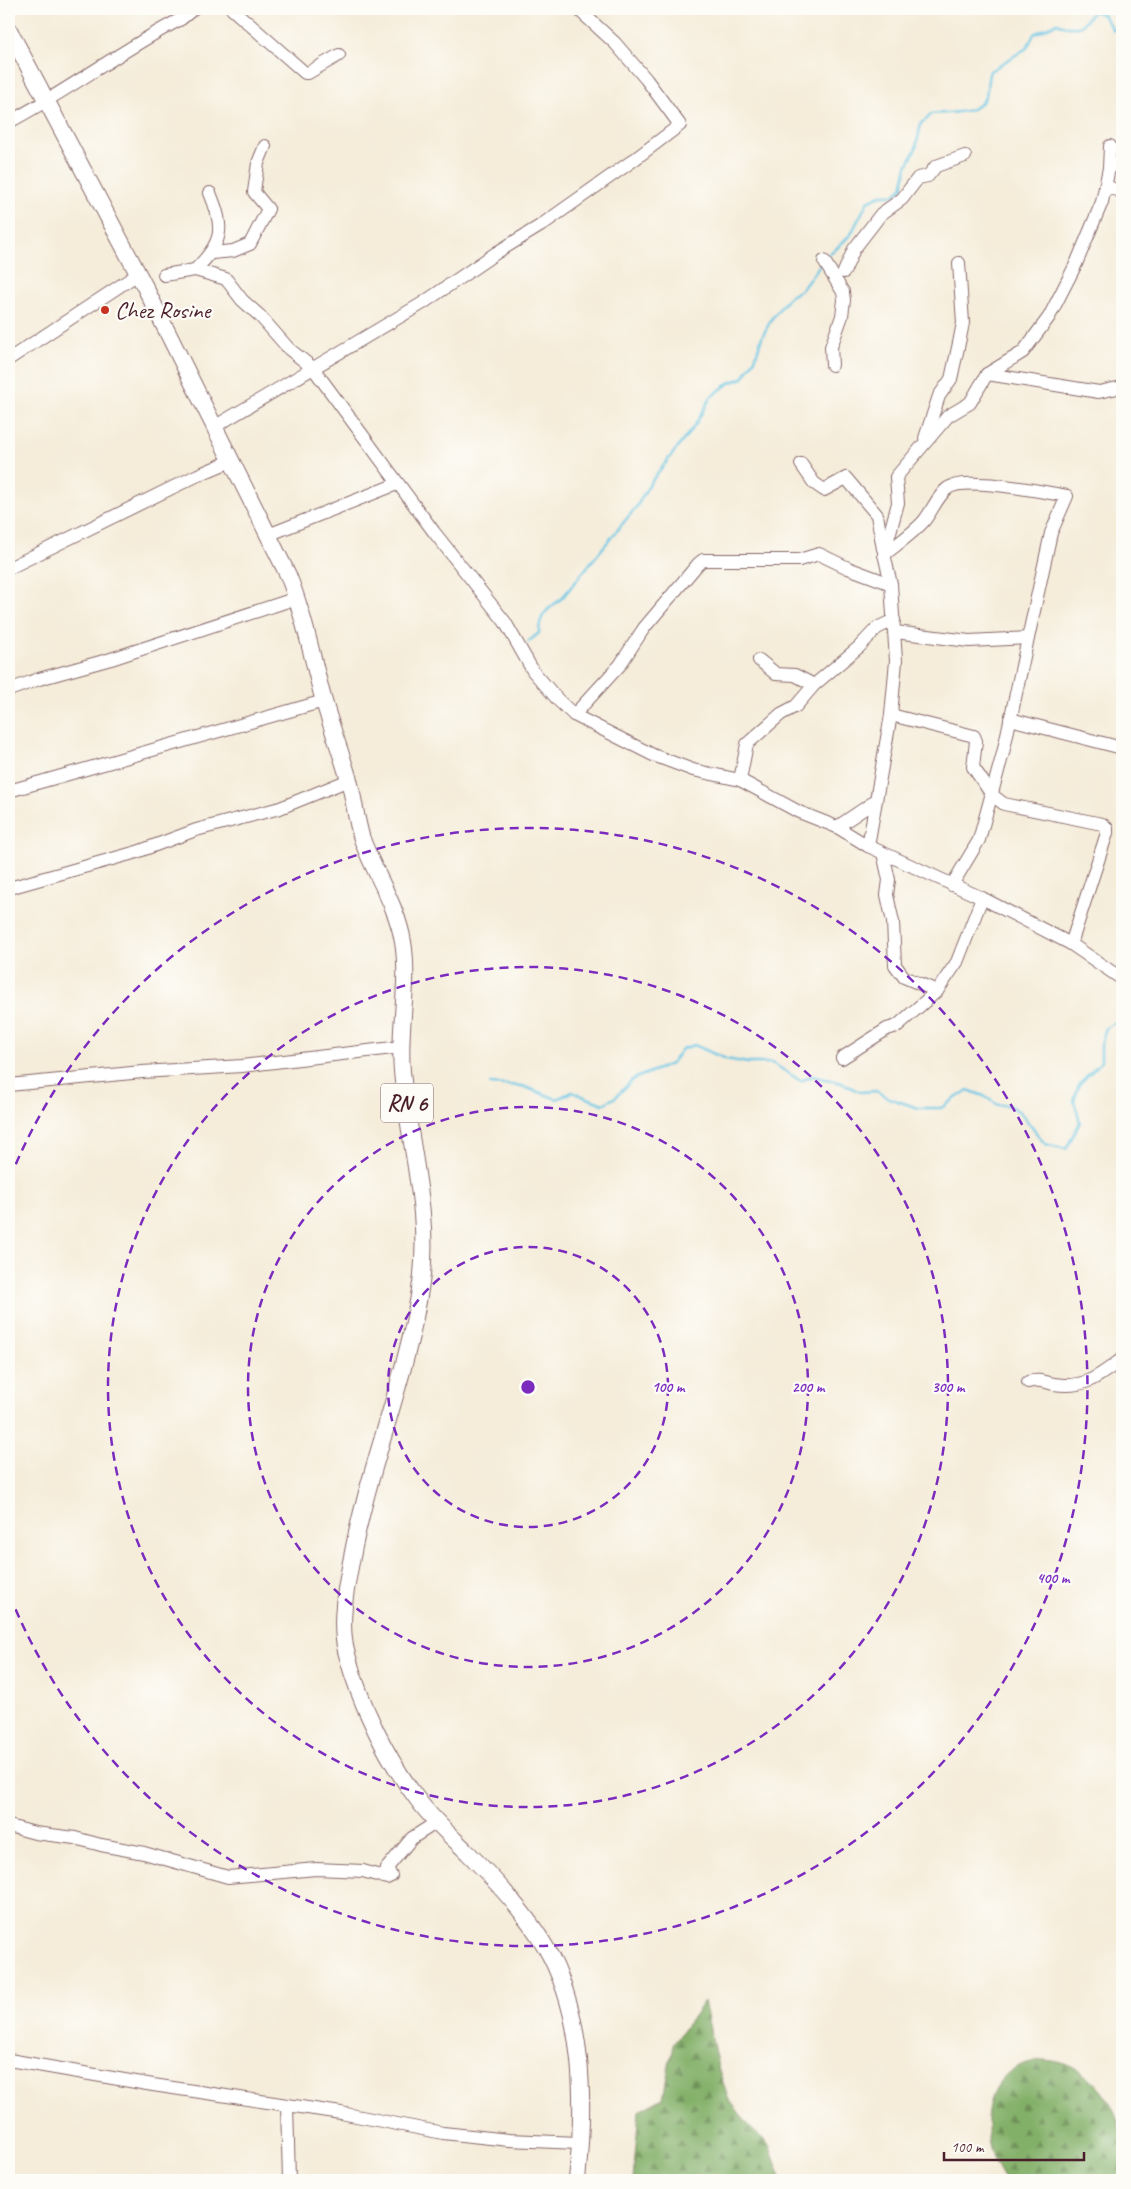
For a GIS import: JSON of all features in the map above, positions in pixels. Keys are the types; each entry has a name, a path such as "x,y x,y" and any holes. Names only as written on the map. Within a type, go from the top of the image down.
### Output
{"main road":[{"name":"RN 6","path":"9,30 138,274 268,535 297,598 324,702 349,780 362,838 391,905 402,938 404,958 402,1071 422,1201 424,1248 422,1279 415,1317 360,1517 344,1603 344,1638 358,1685 384,1745 421,1804 516,1905 544,1944 555,1965 564,1988 576,2036 581,2101 577,2180"}],"street":[{"path":"9,122 48,102 69,85 181,19 193,9"},
{"path":"232,9 304,73 308,73 339,55"},
{"path":"214,427 423,303 496,253 540,226 680,125 646,79 615,43 578,9"},
{"path":"212,253 233,251 250,244 268,209 254,192 258,164 265,146"},
{"path":"884,554 898,504 896,477 948,416 970,403 987,374 1023,352 1049,317 1076,264 1102,202 1109,168 1110,146"},
{"path":"844,272 854,249 881,214 902,199 918,178 928,176 936,166 965,156"},
{"path":"1105,186 1122,192"},
{"path":"195,270 212,253 220,228 219,215 210,193"},
{"path":"824,262 843,292 844,300 842,316 832,347 832,364"},
{"path":"922,448 939,396 950,379 960,344 963,323 959,263"},
{"path":"164,275 195,270 226,279 242,300 260,316 289,348 313,368 397,484 505,622 533,671 574,715 653,755 693,770 740,780 799,812 837,827 868,846 982,898 1071,944 1122,979"},
{"path":"9,359 138,274"},
{"path":"9,344 23,348"},
{"path":"987,374 1099,392 1122,387"},
{"path":"9,568 180,483 231,461"},
{"path":"801,464 814,483 824,490 846,478 877,515 891,584 896,661 891,714 874,802 868,846"},
{"path":"268,535 397,484"},
{"path":"884,554 922,523 942,495 954,486 977,484 1067,496 1051,533 992,796 979,840 952,885"},
{"path":"574,715 620,666 644,628 703,560 799,560 819,554 848,568 891,584"},
{"path":"9,690 38,679 147,648 297,598"},
{"path":"740,780 747,744 780,714 796,706 814,685 859,647 877,628 895,626 969,641 1028,638"},
{"path":"759,660 776,674 795,675 814,685"},
{"path":"9,791 324,702"},
{"path":"891,714 974,736 976,741 973,767 992,796 1004,804 1016,808 1102,824 1107,828 1071,944"},
{"path":"1010,719 1122,748"},
{"path":"9,888 137,852 196,830 280,808 349,780"},
{"path":"837,827 874,802"},
{"path":"883,853 889,880 887,895 893,922 895,965 904,977 937,991"},
{"path":"842,1058 886,1029 897,1026 937,991 956,962 982,898"},
{"path":"9,1085 142,1072 242,1066 401,1047"},
{"path":"1028,1382 1038,1379 1054,1384 1076,1385 1093,1381 1122,1359"},
{"path":"9,1826 144,1853 228,1878 316,1869 364,1871 387,1878 391,1876 387,1868 412,1838 437,1822"},
{"path":"9,2060 153,2085 341,2113 443,2133 509,2140 579,2144"},
{"path":"287,2105 289,2180"}],"green space":[{"path":"704,2001 718,2067 728,2098 747,2123 769,2145 782,2180 633,2180 639,2111 663,2098 673,2044"},
{"path":"1044,2060 1059,2062 1086,2076 1098,2086 1107,2099 1120,2127 1122,2180 1110,2180 1095,2175 1068,2180 1004,2180 991,2153 987,2121 989,2105 994,2091 1003,2078 1015,2068 1029,2062"}],"waterway":[{"path":"825,257 851,234 868,201 881,195 894,195 902,188 907,166 916,148 921,123 931,114 962,112 977,107 986,95 990,71 1027,48 1034,34 1057,23 1068,27 1080,27 1094,11 1103,15 1113,30 1122,29"},
{"path":"528,642 539,633 539,626 545,612 562,598 637,506 650,483 695,425 711,397 729,383 743,378 755,359 762,337 772,318 789,297 802,289 820,265"},
{"path":"490,1084 522,1086 557,1099 572,1092 603,1104 616,1097 633,1079 671,1064 682,1049 694,1045 726,1059 748,1063 772,1063 801,1081 812,1076 842,1083 860,1092 876,1091 889,1098 918,1108 941,1108 968,1090 984,1096 998,1105 1008,1105 1020,1112 1045,1144 1066,1149 1080,1122 1074,1101 1079,1084 1101,1062 1101,1044 1106,1028 1116,1022 1122,1004"}],"place":[{"name":"Chez Rosine","path":"105,310"}]}
